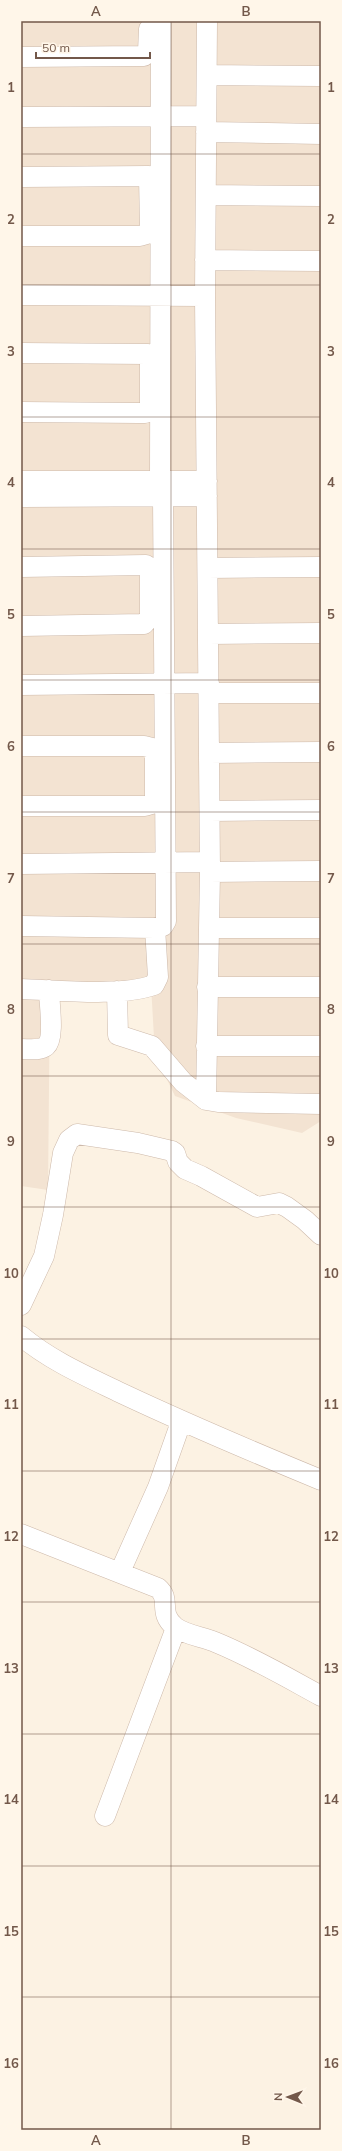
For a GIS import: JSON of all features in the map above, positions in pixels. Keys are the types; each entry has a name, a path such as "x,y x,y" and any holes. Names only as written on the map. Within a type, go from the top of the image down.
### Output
{"street":[{"path":"21,57 144,56 148,52 149,21"},
{"path":"21,236 144,236 147,234 150,227 160,117 160,21"},
{"path":"206,1100 210,867 205,296 207,21"},
{"path":"207,75 321,76"},
{"path":"21,117 160,117 206,124 321,134"},
{"path":"21,176 155,176"},
{"path":"21,926 155,928 163,926 166,921 161,296 155,176"},
{"path":"206,195 321,196"},
{"path":"205,260 321,262"},
{"path":"21,295 205,296"},
{"path":"21,353 148,354 150,360 150,406 145,412 139,413 21,412"},
{"path":"21,481 162,489 207,489"},
{"path":"21,497 162,489"},
{"path":"21,567 146,565 150,568 150,617 144,624 21,626"},
{"path":"208,568 321,567"},
{"path":"209,634 321,633"},
{"path":"21,685 165,684 209,688 321,693"},
{"path":"21,746 144,746 152,748 155,754 155,798 152,804 145,806 21,806"},
{"path":"210,753 321,752"},
{"path":"210,811 321,810"},
{"path":"21,864 166,863 210,867 321,871"},
{"path":"21,989 117,991 154,985 158,977 155,928"},
{"path":"209,928 321,928"},
{"path":"208,987 321,987"},
{"path":"21,1049 38,1049 46,1045 51,1038 49,990"},
{"path":"117,991 118,1035 152,1046 183,1082 206,1100 218,1102 321,1104"},
{"path":"206,1046 321,1046"},
{"path":"21,1305 44,1256 53,1215 63,1153 69,1140 77,1134 138,1142 172,1151 176,1153 180,1165 185,1169 258,1207 279,1203 305,1220 321,1235"},
{"path":"21,1336 37,1349 64,1365 181,1422 321,1480"},
{"path":"120,1572 158,1487 181,1422"},
{"path":"21,1534 76,1557 148,1582 164,1592 165,1615 176,1628 215,1642 266,1665 321,1696"},
{"path":"105,1816 176,1628"}],"shaded area":[{"path":"21,21 321,21 321,1121 302,1133 236,1118 175,1096 155,1055 151,985 50,986 48,1190 21,1186"}]}
